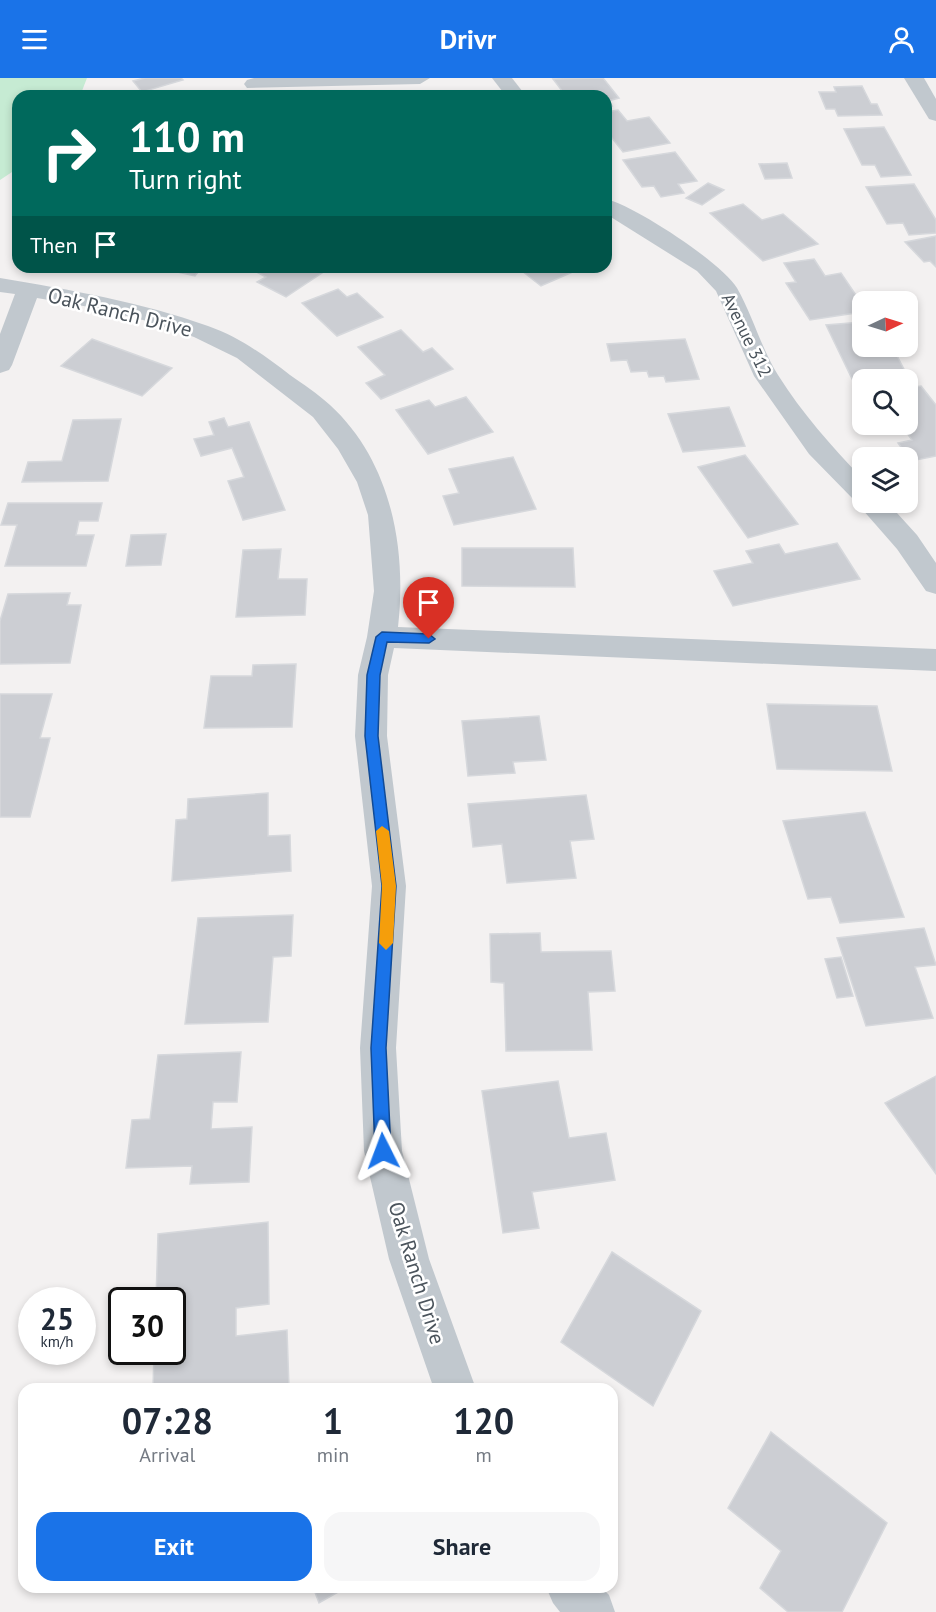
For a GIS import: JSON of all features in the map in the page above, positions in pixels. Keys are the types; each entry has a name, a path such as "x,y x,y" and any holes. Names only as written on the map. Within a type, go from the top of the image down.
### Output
{"street":[{"path":"254,84 420,78"},
{"path":"502,78 511,90"},
{"path":"914,78 936,114"},
{"name":"Avenue 312","path":"612,209 705,266 726,289 773,386 818,448 852,483"},
{"path":"0,365 14,288"},
{"name":"Oak Ranch Drive","path":"14,288 106,304 202,332 246,353 322,411 349,445 370,482 381,515 388,591 382,637 373,675 371,736 389,886 378,1048 383,1151 409,1259 453,1383"},
{"path":"882,513 907,542 936,584"},
{"path":"382,637 936,660"},
{"path":"575,1593 592,1612"}],"green space":[{"path":"0,78 87,78 82,90 12,90 12,172 0,180"}],"building":[{"path":"145,78 181,78 183,80 149,90 140,90 133,81"},
{"path":"603,78 619,98 612,100 612,90 561,90 553,79"},
{"path":"862,86 871,104 877,104 882,115 838,116 835,109 826,109 819,92 836,92 834,87"},
{"path":"618,110 627,121 649,117 670,143 623,152 612,138 612,111"},
{"path":"884,127 911,175 881,177 875,165 862,165 844,129"},
{"path":"675,152 697,181 678,184 684,193 661,197 654,186 642,187 623,160"},
{"path":"787,163 792,178 765,179 759,164"},
{"path":"708,183 724,190 702,205 686,198"},
{"path":"914,184 936,220 936,233 909,235 903,223 887,224 866,187"},
{"path":"743,204 762,220 783,214 818,244 763,261 710,213"},
{"path":"936,236 936,267 930,261 924,262 905,242"},
{"path":"814,259 825,276 841,273 853,291 852,314 810,320 786,283 796,282 784,263"},
{"path":"182,273 197,273 195,276"},
{"path":"258,273 322,273 286,297 257,282 266,277"},
{"path":"525,273 570,273 541,286"},
{"path":"338,289 347,297 357,293 383,317 337,336 302,303"},
{"path":"852,323 852,357 898,357 904,369 852,369 852,379 826,325"},
{"path":"401,330 423,352 432,348 453,369 381,399 366,383 385,375 358,347"},
{"path":"92,339 172,368 142,396 61,366"},
{"path":"685,339 699,379 666,382 664,376 649,377 647,371 631,372 627,360 611,361 607,344"},
{"path":"918,386 921,386 936,405 936,456 918,460 918,447 901,447 898,443 912,440 908,435 918,435"},
{"path":"466,397 493,432 428,454 396,410 429,400 435,407"},
{"path":"729,407 745,446 683,452 668,414"},
{"path":"224,418 228,427 249,422 285,510 243,520 228,481 244,477 232,448 201,456 194,439 214,435 209,422"},
{"path":"121,419 108,481 22,482 28,462 62,461 73,420"},
{"path":"745,455 798,524 748,538 698,467"},
{"path":"513,457 536,509 454,525 443,496 459,493 449,469"},
{"path":"8,503 102,503 98,521 79,521 76,535 94,535 86,566 5,566 17,525 1,525"},
{"path":"166,534 161,565 126,566 131,535"},
{"path":"837,543 860,579 733,606 714,571 753,563 746,551 779,544 785,554"},
{"path":"462,548 573,548 575,587 462,586"},
{"path":"281,549 278,579 307,579 305,615 236,617 243,550"},
{"path":"70,593 67,605 81,605 70,663 0,664 0,621 8,594"},
{"path":"296,664 292,727 204,728 211,676 252,676 253,665"},
{"path":"0,694 52,694 40,738 50,738 30,817 0,817"},
{"path":"767,704 877,706 892,771 777,769"},
{"path":"539,716 546,760 513,762 515,773 468,776 462,721"},
{"path":"268,793 268,836 290,835 291,871 172,881 176,820 187,819 188,799"},
{"path":"586,795 594,839 570,841 576,878 507,883 502,844 473,847 468,804"},
{"path":"865,812 904,917 840,923 831,897 808,899 783,821"},
{"path":"293,915 291,956 273,957 268,1022 185,1024 198,918"},
{"path":"924,928 936,965 915,967 933,1018 866,1026 837,938"},
{"path":"540,933 541,952 611,951 615,991 588,992 592,1050 506,1051 504,983 491,982 490,934"},
{"path":"841,957 853,996 837,998 825,959"},
{"path":"241,1052 237,1102 213,1102 211,1129 252,1127 249,1182 190,1184 192,1166 126,1168 132,1120 150,1119 158,1055"},
{"path":"936,1076 936,1174 885,1103"},
{"path":"558,1081 569,1138 606,1133 615,1180 532,1192 539,1228 503,1233 482,1091"},
{"path":"268,1222 269,1304 236,1308 236,1336 287,1330 289,1383 153,1383 154,1365 186,1365 186,1287 156,1287 158,1234"},
{"path":"612,1252 701,1311 653,1406 561,1342"},
{"path":"771,1432 887,1523 842,1612 788,1612 760,1588 781,1551 728,1508"},
{"path":"315,1593 336,1593 319,1603"}],"slow traffic":[{"path":"382,831 389,886 386,943"}],"route":[{"path":"383,1151 378,1048 389,886 371,736 373,675 382,637 429,639"}]}
